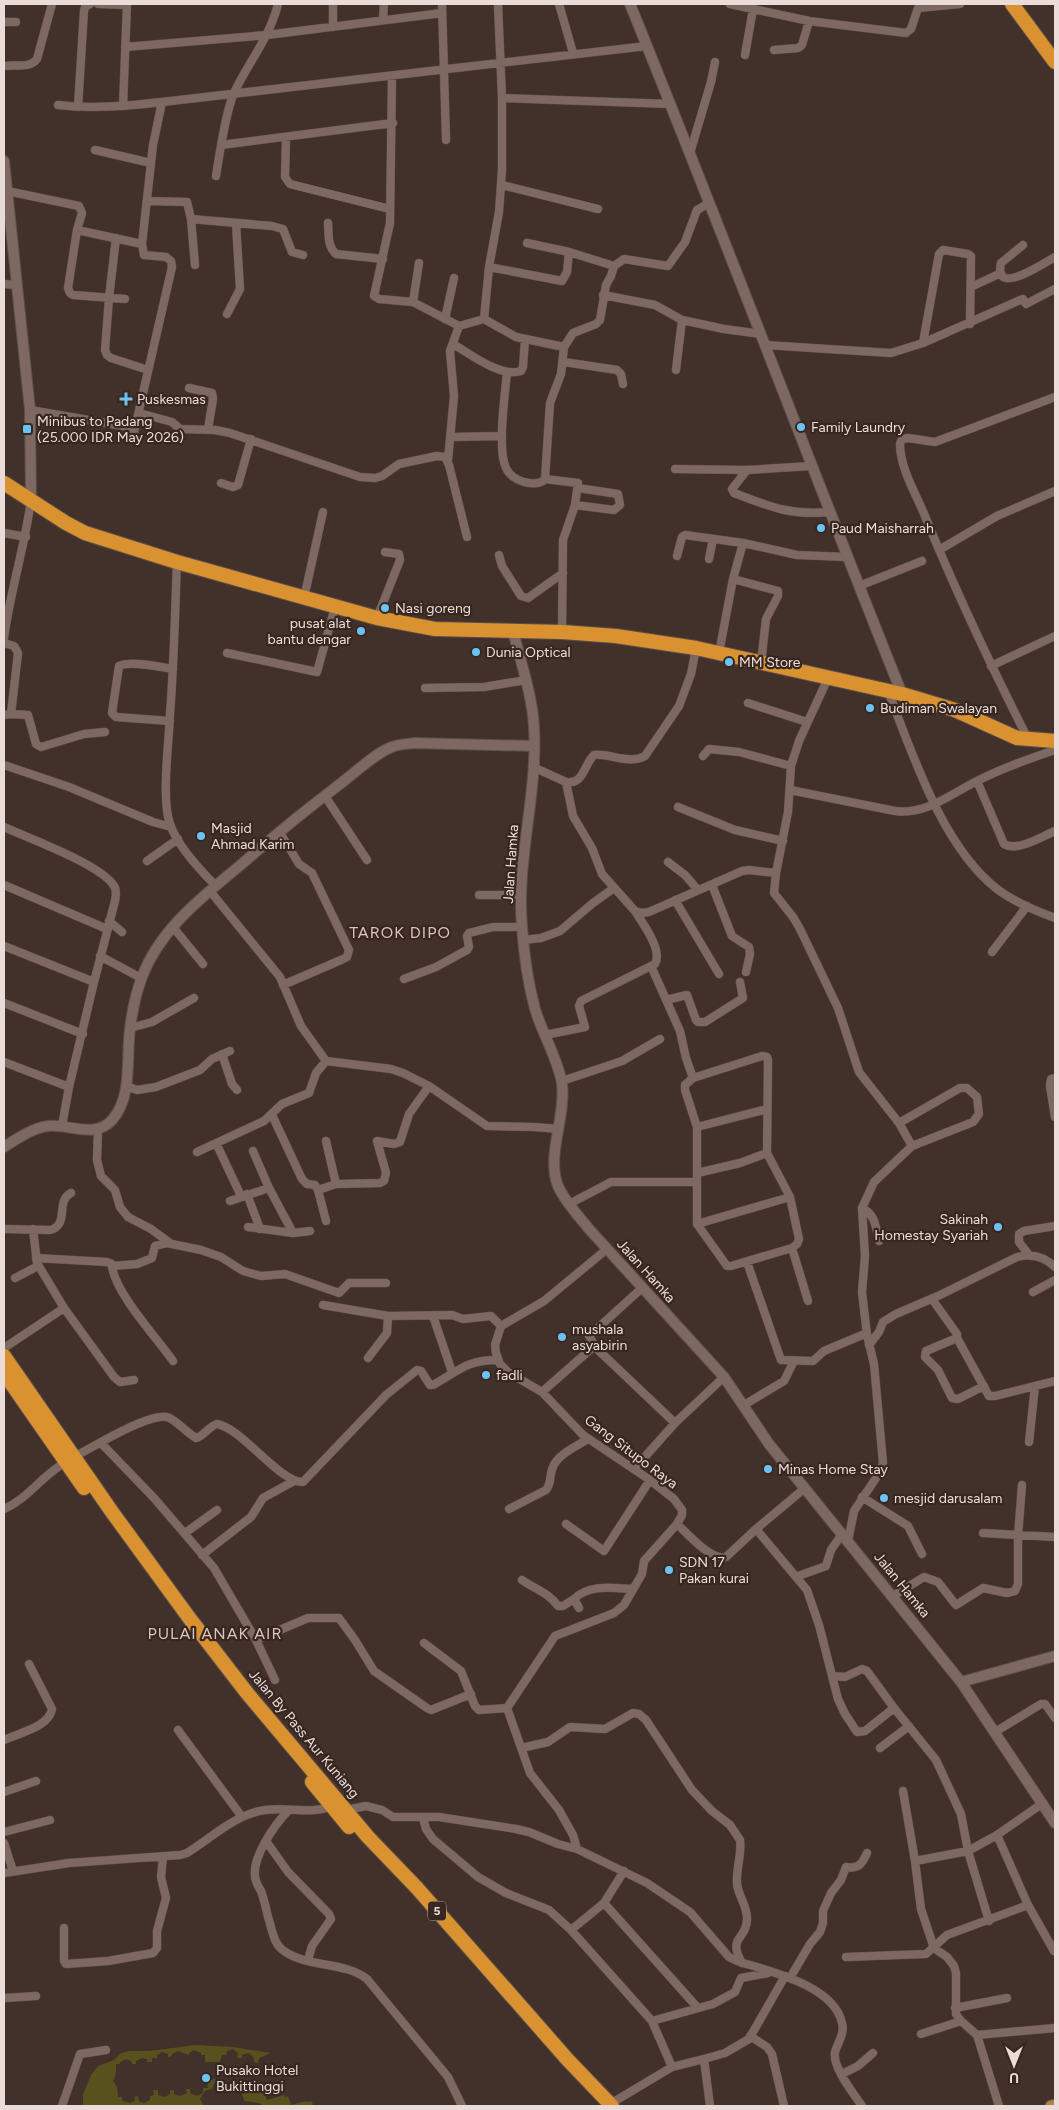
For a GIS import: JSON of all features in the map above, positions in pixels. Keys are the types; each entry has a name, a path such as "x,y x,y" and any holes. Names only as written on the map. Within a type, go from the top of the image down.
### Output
{"highway":[{"path":"1012,4 1055,62"},
{"path":"4,484 85,533 177,562 377,618 435,629 562,632 616,636 719,652 895,692 955,710 1007,734 1028,740 1055,741"},
{"name":"Jalan By Pass Aur Kuniang","path":"4,1356 66,1455"},
{"name":"Jalan By Pass Aur Kuniang","path":"4,1373 66,1455 210,1660 346,1810 408,1885 564,2062 608,2106"},
{"name":"Jalan By Pass Aur Kuniang","path":"275,1731 331,1806 408,1885"}],"main road":[{"path":"1051,2106 1055,2105"}],"street":[{"path":"4,66 34,63 37,59 52,4"},
{"path":"78,107 84,10 90,4"},
{"path":"98,4 127,4 123,106"},
{"path":"216,176 221,144 233,94 267,35 278,4"},
{"path":"333,4 333,27"},
{"path":"383,19 384,4"},
{"path":"442,4 446,140"},
{"path":"484,319 489,267 502,185 502,98 498,4"},
{"path":"559,4 573,53"},
{"path":"630,4 761,334 858,586 895,692 915,760 952,837 983,877 998,890 1027,906 1055,918"},
{"path":"730,4 809,21 906,33 911,29 918,8 960,4"},
{"path":"745,55 753,9"},
{"path":"125,47 267,35 442,13"},
{"path":"774,50 798,48 802,45 809,21"},
{"path":"4,22 16,22"},
{"path":"58,106 123,106 444,71 573,53 647,46"},
{"path":"690,153 715,62"},
{"path":"392,76 393,123 390,224 374,294 375,298 413,302 459,326 484,319 516,337 564,347"},
{"path":"502,98 670,104"},
{"path":"133,438 172,263 166,257 144,254 142,244 148,201 150,163 162,102"},
{"path":"221,144 393,123"},
{"path":"286,137 285,177 290,184 390,209"},
{"path":"95,150 150,163"},
{"path":"4,161 30,410 31,500 26,537 6,619 4,638"},
{"path":"502,185 598,209"},
{"path":"8,191 79,206 82,213 77,230 68,288 73,295 125,299"},
{"path":"148,201 187,202 195,265"},
{"path":"546,478 550,403 564,362 564,347 573,333 598,322 604,295 614,266 624,259 668,266 685,242 697,210 709,203"},
{"path":"190,219 272,226 282,229 292,252 303,255"},
{"path":"328,223 329,244 336,254 382,260"},
{"path":"227,314 240,289 236,224"},
{"path":"77,230 142,244"},
{"path":"116,238 105,350 107,355 148,370"},
{"path":"527,243 569,252 614,266"},
{"path":"1023,245 1003,259 1000,268 1005,278 1014,279 1055,257"},
{"path":"923,344 940,251 946,249 971,256 970,324"},
{"path":"489,267 562,281 567,272 569,252"},
{"path":"413,302 419,263"},
{"path":"971,287 1001,273"},
{"path":"445,319 454,278"},
{"path":"4,284 17,285"},
{"path":"765,345 881,353 904,350 970,324 1023,299 1026,304 1055,289"},
{"path":"604,295 655,305 682,320 724,329 761,334"},
{"path":"676,370 682,320"},
{"path":"459,326 450,351 454,396 448,460 467,537"},
{"path":"453,344 488,365 507,372 516,373 521,371 523,367 525,340"},
{"path":"564,362 617,370 621,374 623,384"},
{"path":"507,372 502,436 503,459 508,472 526,482 538,483 546,478 578,483 575,505 563,540 562,632"},
{"path":"189,388 212,393 214,399 208,429"},
{"path":"1028,740 990,666 938,550 903,464 900,442 908,438 935,442 1054,399"},
{"path":"30,410 135,428"},
{"path":"139,413 172,422 180,428 208,429 230,433 360,477 375,478 382,476 399,464 437,456 445,457 448,460"},
{"path":"451,437 502,436"},
{"path":"222,483 233,487 238,486 251,440"},
{"path":"676,469 746,470 811,466"},
{"path":"746,470 732,489 734,493 782,510 808,514 828,512"},
{"path":"575,505 614,510 620,505 618,494 578,488"},
{"path":"938,550 987,521 1055,491"},
{"path":"304,598 323,512"},
{"path":"4,532 26,537"},
{"path":"677,556 682,538 685,535 743,543 806,556 847,557"},
{"path":"709,559 713,539"},
{"path":"719,652 732,579 743,543"},
{"path":"377,618 400,560 399,554 385,552"},
{"path":"499,554 502,566 524,598 528,598 562,573"},
{"path":"858,586 922,561"},
{"path":"177,562 167,808 171,827 213,888 276,971 302,1026 326,1061 391,1069 403,1073 428,1086 487,1126 559,1129"},
{"path":"732,579 778,592 778,596 766,619 761,663"},
{"path":"227,653 317,672 335,607"},
{"name":"Jalan Hamka","path":"513,631 533,710 533,768 520,877 523,940 529,985 562,1082 563,1104 555,1151 555,1175 558,1184 569,1204 607,1249 724,1376 769,1444 962,1682 1055,1823"},
{"path":"990,666 1055,636"},
{"path":"4,643 14,646 18,652 7,714 28,715 36,744 41,748 84,734 105,732"},
{"path":"533,768 572,783 579,780 594,755 632,759 639,759 645,756 679,706 691,674 696,648"},
{"path":"170,721 116,717 112,713 118,666 122,664 173,668"},
{"path":"828,678 807,722 791,766 790,790 783,841 773,889 775,897 789,911 800,928 838,1008 859,1072 900,1123 912,1146"},
{"path":"425,688 484,687 526,680"},
{"path":"748,703 807,722"},
{"path":"4,1147 38,1129 62,1126 98,1130 106,1126 114,1118 124,1098 130,1028 141,978 157,948 173,927 213,888 325,796 385,751 400,744 534,746"},
{"path":"703,756 709,749 739,752 791,766"},
{"path":"790,790 901,812 936,804 977,781 1020,761 1055,750"},
{"path":"4,765 69,788 152,822 171,827"},
{"path":"977,781 1004,844 1009,847 1019,847 1055,831"},
{"path":"545,1035 585,1027 579,1006 581,1001 651,966 658,959 658,950 635,911 602,874 592,848 576,822 571,809 566,782"},
{"path":"325,796 368,860"},
{"path":"678,807 735,830 783,841"},
{"path":"4,827 88,864 110,881 116,890 116,901 100,956 69,1087 62,1126"},
{"path":"279,832 299,864 312,873 349,950 347,957 283,985"},
{"path":"148,861 178,839"},
{"path":"668,862 685,875 698,890"},
{"path":"635,911 649,912 742,871 776,873"},
{"path":"4,885 122,932"},
{"path":"712,885 732,936 749,947 750,954 746,972"},
{"path":"523,940 541,938 560,931 614,888"},
{"path":"479,895 520,895"},
{"path":"674,900 719,974"},
{"path":"992,952 1027,906"},
{"path":"173,927 203,964"},
{"path":"404,979 436,967 467,950 469,947 467,936 469,933 493,927 522,927"},
{"path":"4,946 94,982"},
{"path":"100,956 141,978"},
{"path":"651,966 680,1031 693,1078"},
{"path":"666,1000 686,995 696,1020 698,1022 705,1022 743,998 740,982"},
{"path":"130,1028 152,1022 194,998"},
{"path":"4,1002 83,1034"},
{"path":"562,1082 622,1061 660,1039"},
{"path":"126,1086 137,1090 156,1087 200,1070 212,1059 226,1052 232,1084 237,1090"},
{"path":"764,1056 768,1060 767,1153 790,1197 799,1239 792,1248 727,1266 697,1224 697,1127 685,1090 685,1085 693,1078 764,1056"},
{"path":"197,1152 264,1121 282,1104 309,1092 316,1073 326,1061"},
{"path":"4,1062 69,1087"},
{"path":"1055,1078 1051,1079 1050,1086 1055,1117"},
{"path":"318,1190 336,1184 380,1183 384,1181 386,1173 377,1141 394,1144 400,1142 409,1114 428,1086"},
{"path":"798,1576 826,1566 831,1550 845,1538 851,1517 862,1497 880,1472 883,1462 874,1364 866,1333 862,1292 865,1256 862,1208 874,1182 912,1146 973,1122 979,1114 977,1097 967,1088 960,1088 900,1123"},
{"path":"697,1127 766,1109"},
{"path":"272,1115 302,1179 307,1184 315,1185 318,1190 326,1220"},
{"path":"98,1130 97,1160 101,1176 115,1190 120,1207 128,1217 151,1229 170,1243"},
{"path":"326,1142 336,1184"},
{"path":"216,1143 260,1229"},
{"path":"253,1151 269,1188 293,1233"},
{"path":"569,1204 612,1182 697,1177 767,1153"},
{"path":"230,1201 269,1188"},
{"path":"4,1229 50,1230 55,1228 62,1220 63,1201 71,1193"},
{"path":"697,1224 790,1197"},
{"path":"862,1208 874,1218 879,1241"},
{"path":"1029,1255 1019,1242 1020,1234 1024,1231 1055,1226"},
{"path":"248,1227 293,1233 310,1231"},
{"path":"32,1229 37,1262 64,1308 114,1377 120,1382 134,1380"},
{"path":"112,1266 137,1264 149,1260 154,1256 155,1246 170,1243 215,1254 238,1269 255,1275 284,1274 339,1293 349,1283 386,1283"},
{"path":"792,1248 808,1301"},
{"path":"5,1505 25,1496 66,1455 101,1443 136,1424 161,1417 169,1417 196,1438 212,1426 223,1425 294,1481 306,1480 386,1395 413,1373 421,1371 430,1385 433,1385 452,1372 473,1362 498,1360 495,1346 501,1326 544,1302 607,1249"},
{"path":"870,1345 884,1322 896,1314 932,1299 1016,1256 1029,1255 1047,1259 1055,1267"},
{"path":"15,1278 37,1262 110,1262 114,1276 129,1302 174,1361"},
{"path":"747,1262 779,1358 783,1361 813,1361 824,1351 866,1333"},
{"path":"1033,1292 1055,1280"},
{"path":"642,1288 589,1336 596,1348 674,1423"},
{"path":"932,1299 957,1334 957,1338 989,1396 1055,1381"},
{"path":"323,1305 388,1316 452,1315 463,1319 491,1316 501,1326"},
{"path":"4,1348 64,1308"},
{"path":"368,1358 387,1333 388,1316"},
{"path":"433,1316 452,1372"},
{"path":"957,1338 926,1351 925,1357 938,1370 952,1398 958,1399 986,1390"},
{"path":"542,1392 592,1348 596,1348"},
{"name":"Gang Situpo Raya","path":"498,1360 509,1373 542,1392 588,1439 650,1480 680,1505 682,1512 677,1524"},
{"path":"744,1404 784,1381 794,1361"},
{"path":"634,1469 674,1423 724,1376"},
{"path":"1029,1442 1035,1386"},
{"path":"509,1509 546,1490 550,1485 551,1473 557,1460 588,1439"},
{"path":"101,1443 154,1498 216,1571 256,1640 275,1680"},
{"path":"566,1524 604,1551 650,1480"},
{"path":"202,1555 251,1517 263,1498 294,1481"},
{"path":"893,1596 924,1577 938,1582 956,1605 982,1588 1007,1593 1015,1591 1018,1584 1018,1536 1022,1485"},
{"path":"507,1708 555,1636 614,1613 624,1605 642,1574 644,1561 677,1524 705,1550 722,1558 726,1557 805,1488"},
{"path":"862,1497 908,1526 922,1554"},
{"path":"185,1533 217,1510"},
{"path":"756,1529 798,1576 811,1598 838,1699 857,1732 865,1731 894,1708"},
{"path":"983,1533 1055,1537"},
{"path":"522,1580 537,1590 548,1594 558,1606 562,1606 579,1594 593,1589 632,1589"},
{"path":"574,1599 579,1608"},
{"path":"256,1640 308,1618 339,1618 374,1671 427,1708 431,1710 471,1694"},
{"path":"424,1643 457,1668 471,1694 475,1706 479,1710 507,1708"},
{"path":"962,1682 1055,1656"},
{"path":"4,1740 42,1723 51,1715 52,1709 29,1664"},
{"path":"833,1676 845,1677 862,1669 868,1671 894,1708 936,1760 961,1814 968,1851 989,1921"},
{"path":"995,1732 1041,1704 1045,1704 1055,1718"},
{"path":"507,1708 530,1773 559,1810 573,1835 577,1849"},
{"path":"521,1748 548,1742 570,1727 605,1729 633,1713 639,1714 646,1720 692,1790 712,1811 730,1825 740,1840 736,1884 744,1901 748,1918 736,1945 736,1952 742,1963"},
{"path":"880,1748 909,1726"},
{"path":"178,1730 242,1817"},
{"path":"4,1792 36,1782"},
{"path":"903,1791 920,1903 934,1948 951,1961 956,1973 956,2008 961,2022 977,2035 999,2106"},
{"path":"915,1861 968,1851 997,1835 1043,1803"},
{"path":"4,1873 69,1863 163,1857 187,1853 242,1817 265,1810 318,1811 331,1806"},
{"path":"346,1810 366,1806 382,1810 393,1817 439,1817 522,1830 577,1849 647,1883 690,1912 730,1957 808,1986 834,2004 842,2023 842,2032 835,2054 835,2062 862,2106"},
{"path":"289,1810 278,1820 266,1841 257,1861 255,1880 261,1891 276,1943 284,1951 308,1960 356,1972 367,1979 448,2077 462,2106"},
{"path":"423,1818 426,1829 433,1839 478,1877 506,1893 549,1910 571,1930 652,2021 672,2067"},
{"path":"4,1832 50,1820"},
{"path":"997,1835 1028,1905 1054,1951"},
{"path":"266,1841 288,1872 329,1914 331,1919 312,1946 308,1960"},
{"path":"4,1843 13,1871"},
{"path":"608,2106 672,2067 733,2049 750,2036 810,1944 820,1932 823,1923 823,1911 831,1893 841,1880 844,1869 846,1867 854,1868 860,1866 867,1852"},
{"path":"64,1928 64,1961 66,1964 108,1961 153,1954 157,1948 157,1931 166,1898 162,1877 163,1857"},
{"path":"571,1930 604,1903 624,1872"},
{"path":"604,1903 697,2007"},
{"path":"846,1957 926,1954 947,1936 1028,1905"},
{"path":"652,2021 713,2004 736,1992 742,1978 745,1976 772,1972"},
{"path":"4,1998 36,1996"},
{"path":"956,2008 1007,1998"},
{"path":"921,2034 961,2022"},
{"path":"977,2035 1055,2028"},
{"path":"750,2036 767,2047 772,2054 784,2106"},
{"path":"62,2106 80,2054 106,2050"},
{"path":"842,2074 858,2066 873,2053"},
{"path":"704,2059 710,2106"}],"shaded area":[{"path":"196,2045 233,2047 271,2053 259,2058 258,2063 254,2062 254,2058 249,2053 242,2055 242,2058 237,2058 238,2053 233,2049 227,2051 226,2055 222,2055 220,2062 205,2062 205,2055 201,2055 201,2053 194,2050 189,2055 178,2051 168,2057 168,2054 162,2052 157,2055 157,2058 152,2058 152,2062 147,2062 147,2059 142,2058 136,2061 136,2064 132,2064 131,2061 126,2059 120,2062 120,2064 116,2064 116,2074 113,2081 117,2087 118,2097 122,2097 122,2101 129,2103 135,2101 134,2097 138,2096 139,2101 144,2103 150,2100 150,2096 154,2095 153,2090 158,2090 158,2095 165,2097 170,2094 170,2090 174,2090 174,2094 180,2096 187,2093 186,2089 190,2089 190,2093 197,2096 203,2093 203,2088 208,2088 207,2080 216,2079 212,2089 205,2091 200,2099 204,2106 83,2106 83,2094 91,2075 98,2066 114,2060 121,2053"},
{"path":"259,2089 260,2091 264,2090 267,2100 284,2095 285,2097 288,2096 291,2105 312,2101 313,2106 264,2106 259,2103 244,2101 242,2094"}],"place":[{"name":"Puskesmas","path":"126,399"},
{"name":"Family Laundry","path":"801,427"},
{"name":"Minibus to Padang (25.000 IDR May 2026)","path":"27,429"},
{"name":"Paud Maisharrah","path":"821,528"},
{"name":"Nasi goreng","path":"385,608"},
{"name":"pusat alat bantu dengar","path":"361,631"},
{"name":"Dunia Optical","path":"476,652"},
{"name":"MM Store","path":"729,662"},
{"name":"Budiman Swalayan","path":"870,708"},
{"name":"Masjid Ahmad Karim","path":"201,836"},
{"name":"Sakinah Homestay Syariah","path":"998,1227"},
{"name":"mushala asyabirin","path":"562,1337"},
{"name":"fadli","path":"486,1375"},
{"name":"Minas Home Stay","path":"768,1469"},
{"name":"mesjid darusalam","path":"884,1498"},
{"name":"SDN 17 Pakan kurai","path":"669,1570"},
{"name":"Pusako Hotel Bukittinggi","path":"206,2078"}],"district":[{"name":"TAROK DIPO","path":"400,932"},
{"name":"PULAI ANAK AIR","path":"215,1633"}]}
